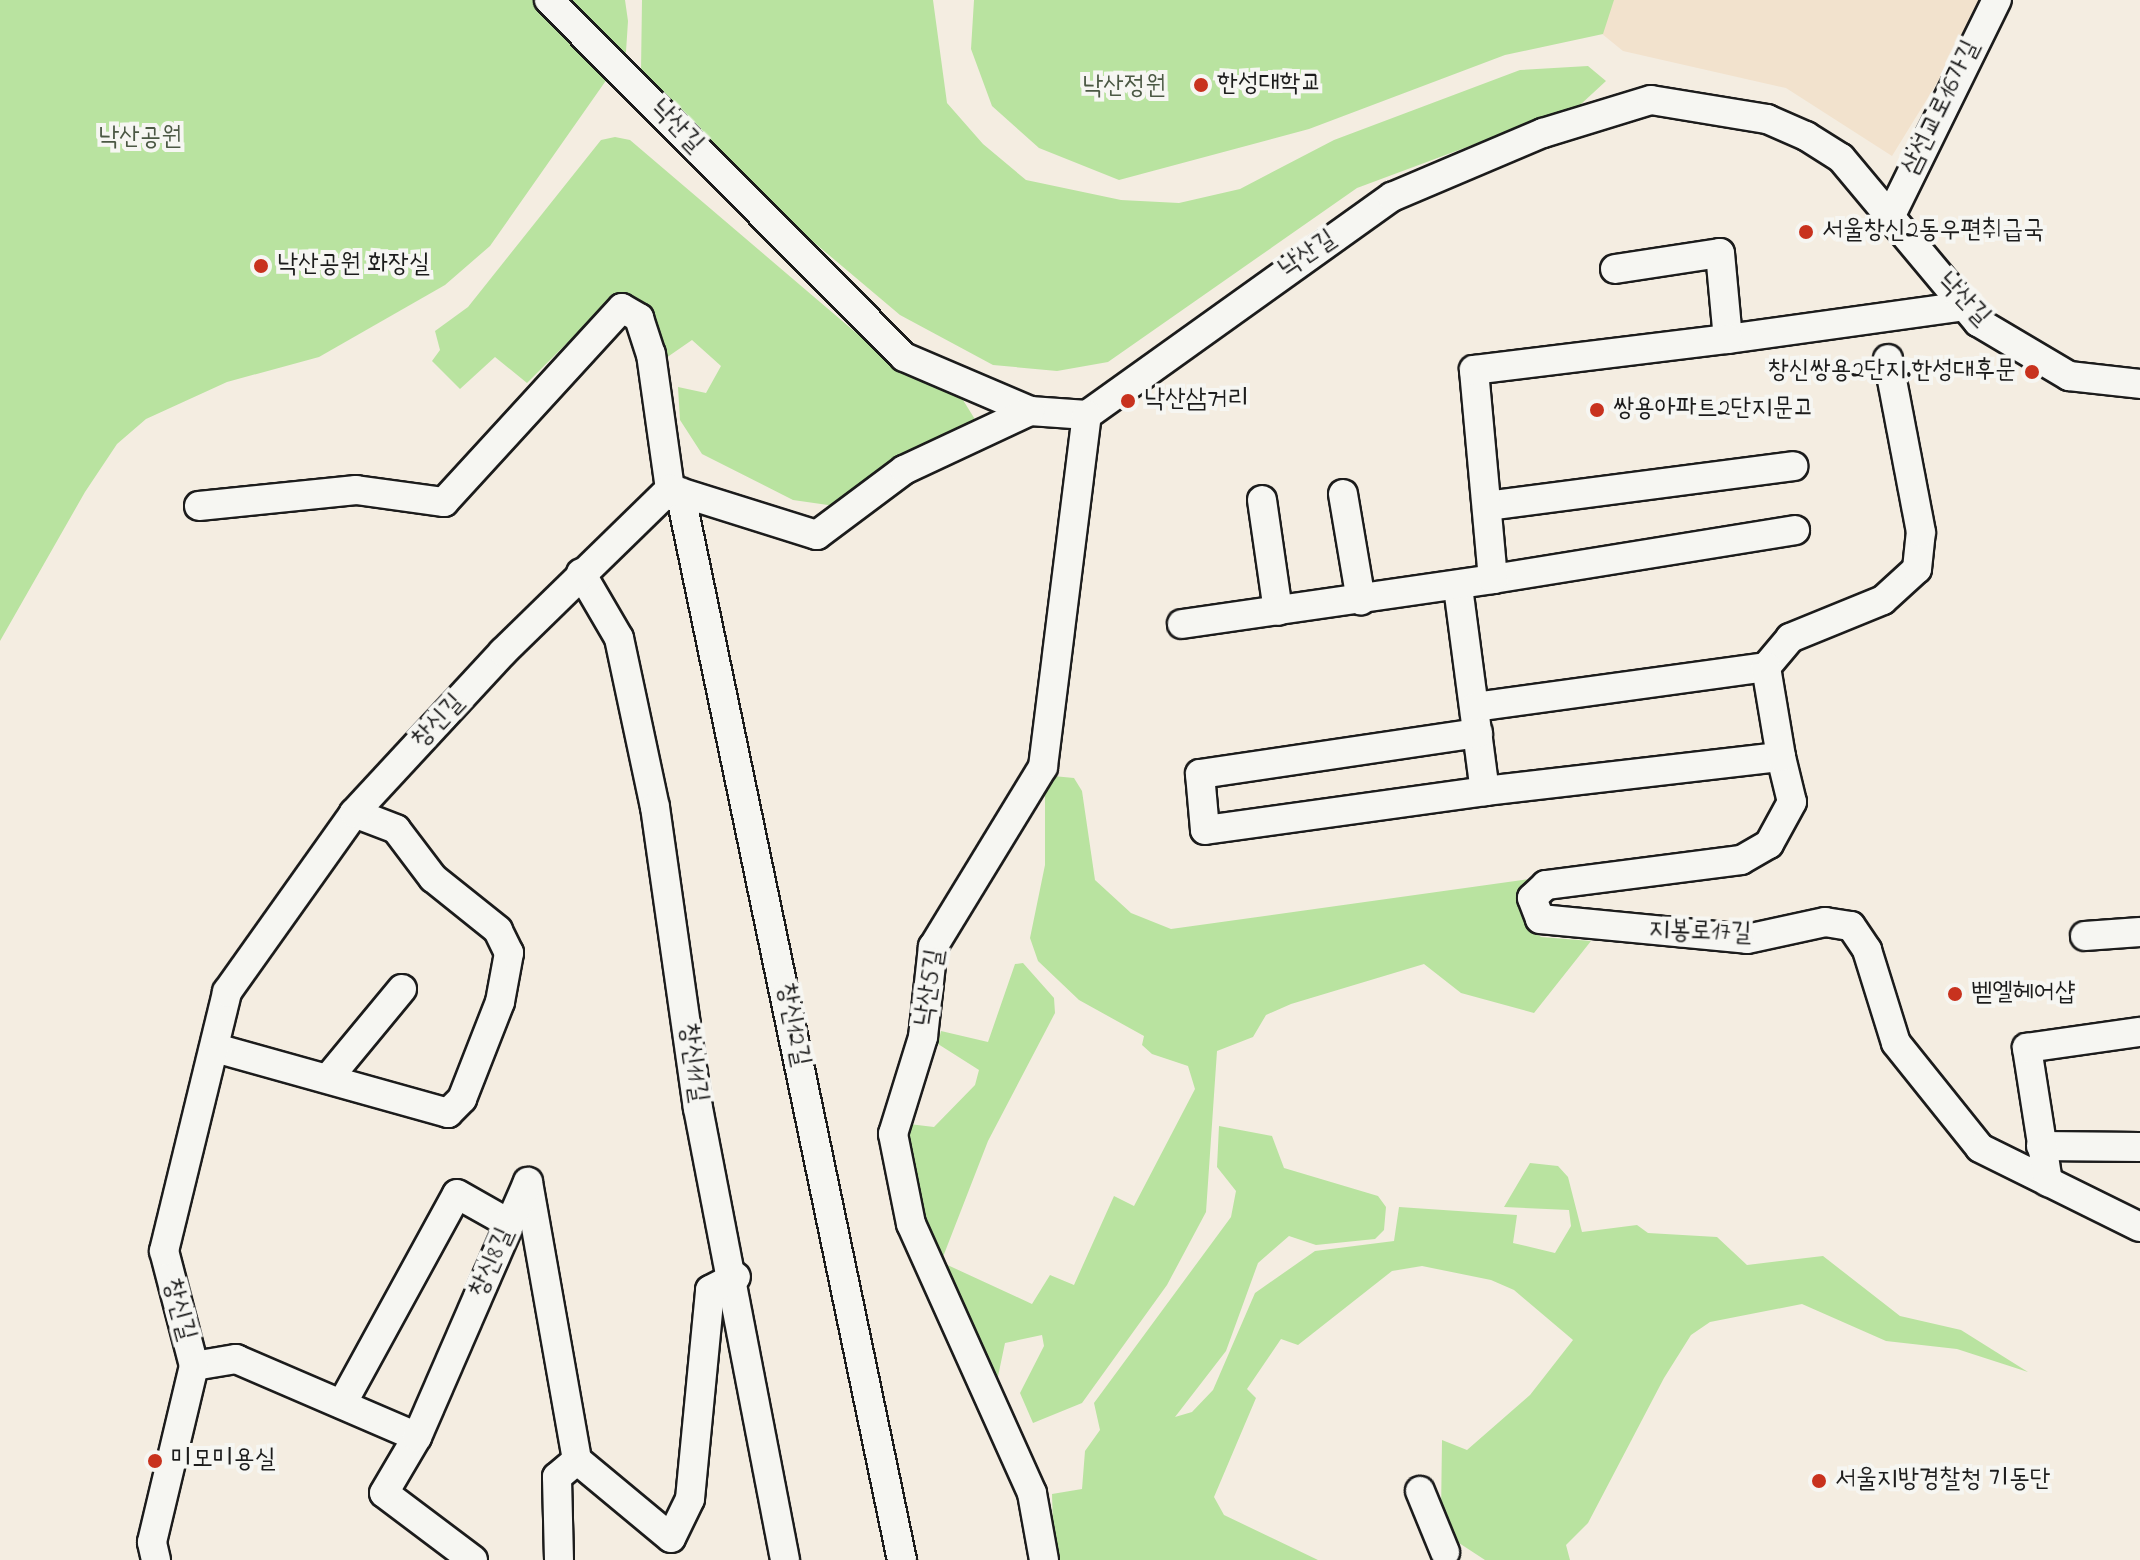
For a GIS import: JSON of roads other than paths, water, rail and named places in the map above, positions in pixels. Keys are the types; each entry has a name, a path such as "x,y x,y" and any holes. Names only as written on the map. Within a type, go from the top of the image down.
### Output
{"street":[{"name":"낙산길","path":"549,0 904,357 1030,411 1087,415 1392,197 1543,133 1651,100 1767,119 1806,136 1841,158 1978,322 2069,376 2140,384"},
{"name":"삼선교로16가길","path":"1890,217 1997,0"},
{"path":"1615,269 1720,253 1728,339"},
{"path":"1493,579 1474,370 1965,306"},
{"name":"창신12길","path":"199,506 356,490 444,502 622,308 639,318 651,354 675,490 902,1560"},
{"path":"1766,667 1781,757 1485,791 1205,830 1200,774 1766,667 1790,638 1883,600 1917,569 1921,532 1888,359"},
{"path":"675,490 817,535 904,470 1030,411"},
{"name":"낙산5길","path":"1044,1560 1032,1493 911,1224 893,1134 923,1037 933,947 1043,767 1087,415"},
{"path":"1487,506 1793,466"},
{"name":"창신길","path":"148,1554 194,1366 164,1251 219,1049 227,992 354,813 581,573 675,490"},
{"path":"1343,494 1361,600"},
{"path":"1262,500 1278,611"},
{"path":"1182,624 1458,587 1795,530"},
{"name":"창신11길","path":"581,573 619,638 655,807 698,1108 736,1277 785,1560"},
{"path":"1458,587 1485,791"},
{"name":"지봉로17길","path":"1781,757 1790,812 1769,844 1741,860 1546,885 1532,898 1534,910 1548,924 1747,939 1825,922 1851,926 1867,950 1896,1043 1936,1098 1980,1148 2140,1227"},
{"path":"219,1049 330,1076 448,1113 486,1045 509,966 498,930 433,878 407,839 354,813"},
{"path":"2085,936 2140,932"},
{"path":"330,1076 402,989"},
{"path":"2048,1182 2027,1048 2140,1032"},
{"path":"2041,1146 2140,1147"},
{"name":"창신8길","path":"473,1560 384,1493 417,1437 528,1182 577,1460"},
{"path":"342,1404 457,1194 496,1216"},
{"path":"559,1560 557,1477 577,1460 675,1549 690,1499 710,1290 736,1277"},
{"name":"창신길","path":"194,1366 236,1359 417,1437"},
{"path":"1420,1491 1450,1557"}],"place":[{"name":"한성대학교","path":"1201,85"},
{"name":"서울창신2동우편취급국","path":"1806,232"},
{"name":"낙산공원 화장실","path":"261,266"},
{"name":"창신쌍용2단지.한성대후문","path":"2032,372"},
{"name":"낙산삼거리","path":"1128,401"},
{"name":"쌍용아파트2단지문고","path":"1597,410"},
{"name":"벧엘헤어샵","path":"1955,994"},
{"name":"미모미용실","path":"155,1461"},
{"name":"서울지방경찰청 기동단","path":"1819,1481"}],"park label":[{"name":"낙산정원","path":"1124,88"},
{"name":"낙산공원","path":"140,139"}]}
